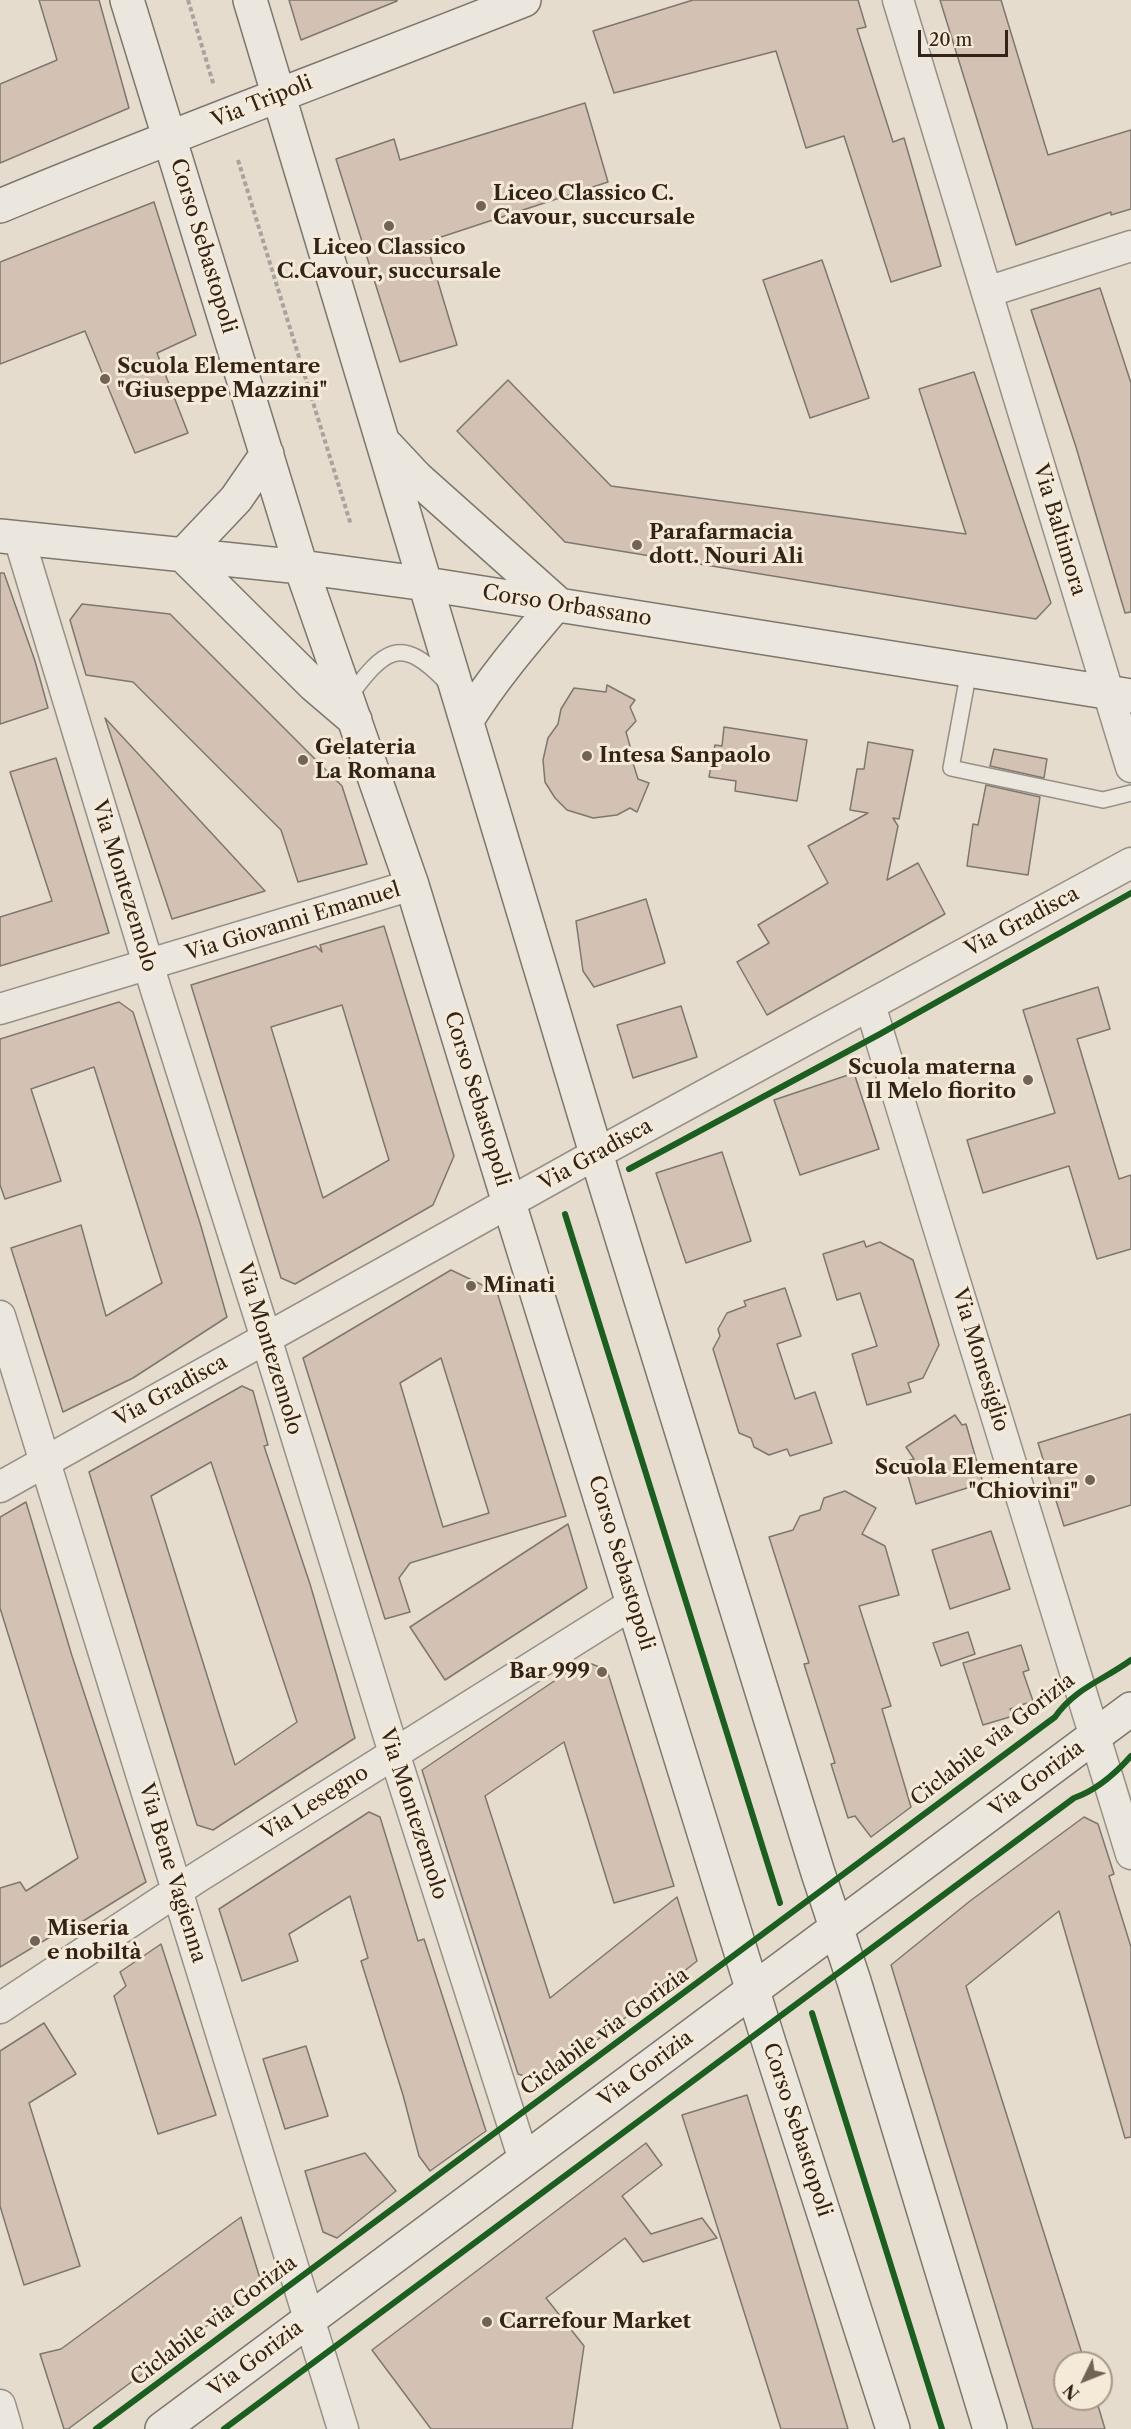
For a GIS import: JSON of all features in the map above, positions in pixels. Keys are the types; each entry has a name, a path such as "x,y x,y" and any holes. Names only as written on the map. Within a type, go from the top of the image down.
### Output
{"main road":[{"name":"Corso Sebastopoli","path":"127,0 301,567 412,885 508,1203 753,1990 893,2429"},
{"path":"250,0 596,1154 990,2429"},
{"name":"Via Tripoli","path":"0,206 119,156 525,0"},
{"path":"383,443 434,494 557,603 485,690 463,708"},
{"path":"267,454 236,499 183,555 314,685 352,709"},
{"name":"Corso Orbassano","path":"9,537 301,567 426,584 1120,694"},
{"name":"Via Gorizia","path":"162,2429 1131,1709"}],"street":[{"name":"Via Baltimora","path":"898,0 987,292 1120,694 1131,767"},
{"path":"987,292 1131,246"},
{"name":"Via Montezemolo","path":"9,537 148,966 524,2160"},
{"name":"Via Gradisca","path":"0,1487 596,1154 1131,863"},
{"name":"Via Giovanni Emanuel","path":"0,1009 412,885"},
{"name":"Via Monesiglio","path":"870,1005 1131,1854"},
{"name":"Via Bene Vagienna","path":"0,1316 343,2429"},
{"name":"Via Lesegno","path":"0,2008 177,1891 634,1603"},
{"path":"0,2405 8,2429"}],"lane":[{"path":"352,709 378,662 398,652 410,653 423,659 463,708"},
{"path":"969,670 951,768 1103,800 1131,793"}],"path":[{"path":"188,0 216,90"},
{"path":"238,160 351,525"}],"building":[{"path":"39,0 99,0 129,108 0,163 0,84 57,60"},
{"path":"289,0 397,0 397,1 301,40"},
{"path":"693,0 858,0 866,27 857,29 893,142 904,138 941,266 891,282 844,136 806,148 776,51 614,93 593,31"},
{"path":"940,0 1001,0 1048,155 1131,130 1131,209 1111,215 1111,212 1016,245"},
{"name":"Liceo Classico C.Cavour, succursale","path":"585,103 608,182 426,242 457,345 400,362 336,159 394,139 400,160"},
{"path":"154,202 196,335 157,353 188,433 135,453 85,331 0,364 0,262"},
{"path":"822,260 869,398 810,418 763,280"},
{"path":"1100,288 1131,383 1131,612 1125,613 1076,447 1031,310"},
{"path":"974,372 1051,603 1036,619 565,542 457,431 508,380 611,486 966,534 919,389"},
{"path":"0,573 4,573 35,661 48,708 0,724"},
{"path":"82,604 170,614 342,786 367,864 298,882 281,830 133,682 86,675 70,620"},
{"name":"Intesa Sanpaolo","path":"607,685 635,700 630,707 636,721 626,732 630,746 628,747 638,779 649,783 637,812 630,808 617,815 593,818 567,810 555,798 545,782 543,760 548,738 558,724 561,709 574,688 606,692"},
{"path":"105,718 265,891 172,919"},
{"path":"724,727 807,740 797,801 735,791 736,781 709,777 715,745 722,746"},
{"path":"868,742 913,750 899,819 893,818 898,826 887,880 918,863 945,914 767,1015 737,962 769,943 758,925 828,883 808,846 868,813 850,810 857,769 864,769"},
{"path":"994,749 1047,759 1044,778 990,766"},
{"path":"56,758 109,933 0,966 0,917 52,901 10,772"},
{"path":"986,785 1040,797 1028,875 967,866 973,824 978,825"},
{"path":"646,899 665,963 594,987 583,971 576,921"},
{"path":"384,926 454,1156 433,1205 295,1284 281,1278 191,985 316,946 322,952 320,945","holes":["342,1005 389,1160 323,1198 271,1027"]},
{"path":"1098,987 1110,1029 1077,1039 1119,1179 1131,1175 1131,1249 1097,1259 1069,1166 983,1193 967,1140 1055,1113 1023,1010"},
{"path":"119,1002 133,1012 200,1223 227,1317 133,1378 63,1412 11,1248 81,1225 106,1316 162,1283 94,1067 31,1089 61,1181 5,1199 0,1185 0,1039"},
{"path":"681,1006 697,1057 633,1078 617,1025"},
{"path":"854,1073 879,1149 800,1175 774,1100"},
{"path":"722,1152 751,1241 686,1263 656,1173"},
{"path":"864,1241 866,1247 880,1242 913,1260 939,1345 923,1378 908,1383 911,1392 867,1405 852,1354 877,1346 860,1293 837,1300 823,1254"},
{"path":"451,1270 497,1292 566,1516 410,1563 399,1578 410,1612 385,1619 303,1358","holes":["441,1358 489,1513 443,1527 400,1383"]},
{"path":"785,1288 801,1336 777,1344 795,1399 815,1392 832,1443 790,1456 787,1449 769,1455 754,1447 751,1438 739,1433 713,1349 720,1336 718,1329 727,1313 746,1306 744,1301"},
{"path":"242,1386 253,1391 268,1445 264,1446 310,1584 355,1738 213,1830 197,1825 89,1472","holes":["211,1462 297,1722 235,1765 151,1496"]},
{"path":"1131,1414 1131,1505 1064,1526 1038,1443"},
{"path":"955,1415 962,1425 966,1424 983,1483 916,1504 904,1462 914,1459 906,1447"},
{"path":"845,1491 876,1508 862,1534 885,1546 899,1595 859,1606 891,1706 882,1709 911,1807 871,1837 855,1816 848,1818 831,1764 835,1763 804,1664 809,1663 769,1537 793,1530 800,1516 820,1510 824,1498"},
{"path":"26,1502 72,1656 146,1882 67,1931 65,1928 0,1967 0,1888 20,1882 26,1891 78,1858 0,1608 0,1517"},
{"path":"568,1524 587,1588 445,1680 410,1627"},
{"path":"991,1531 1010,1589 950,1609 932,1550"},
{"path":"968,1632 975,1654 941,1666 933,1643"},
{"path":"1021,1645 1029,1670 1023,1672 1033,1701 1010,1709 1013,1716 983,1725 963,1663"},
{"path":"584,1661 607,1670 674,1886 614,1903 564,1742 485,1796 550,1998 677,1897 697,1961 544,2082 518,2074 422,1770"},
{"path":"369,1812 380,1817 418,1941 424,1939 486,2131 430,2171 419,2156 403,2095 361,1961 368,1958 350,1896 289,1934 298,1961 242,1981 219,1909"},
{"path":"1084,1817 1098,1824 1114,1874 1109,1876 1131,1947 1131,2137 1125,2138 1059,1911 966,1986 1081,2351 1053,2351 1053,2411 1100,2411 1105,2429 1033,2429 891,1965 970,1901"},
{"path":"161,1944 216,2115 158,2134 114,1996 126,1986 120,1972"},
{"path":"44,2023 76,2074 29,2103 80,2266 24,2285 0,2206 0,2051"},
{"path":"306,2046 328,2116 285,2129 263,2059"},
{"path":"747,2095 848,2429 781,2429 682,2115"},
{"name":"Carrefour Market","path":"646,2143 662,2165 622,2196 651,2234 702,2218 717,2238 643,2262 625,2238 546,2298 584,2346 572,2429 431,2429 372,2350"},
{"path":"365,2153 396,2191 337,2238 323,2232 305,2171"},
{"path":"241,2217 262,2285 68,2429 64,2429 40,2354 61,2349"}],"cycle path":[{"path":"629,1169 880,1034 1131,893"},
{"path":"565,1214 780,1903"},
{"name":"Ciclabile via Gorizia","path":"96,2429 1055,1717 1081,1691 1131,1660"},
{"path":"224,2429 1074,1798 1105,1781 1131,1756"},
{"path":"812,2013 942,2429"}],"place":[{"name":"Liceo Classico C. Cavour, succursale","path":"481,206"},
{"name":"Liceo Classico C.Cavour, succursale","path":"389,226"},
{"name":"Scuola Elementare \"Giuseppe Mazzini\"","path":"105,379"},
{"name":"Parafarmacia dott. Nouri Ali","path":"637,545"},
{"name":"Intesa Sanpaolo","path":"587,756"},
{"name":"Gelateria La Romana","path":"303,760"},
{"name":"Scuola materna Il Melo fiorito","path":"1028,1080"},
{"name":"Minati","path":"471,1286"},
{"name":"Scuola Elementare \"Chiovini\"","path":"1090,1480"},
{"name":"Bar 999","path":"602,1672"},
{"name":"Miseria e nobiltà","path":"35,1941"},
{"name":"Carrefour Market","path":"487,2322"}]}
